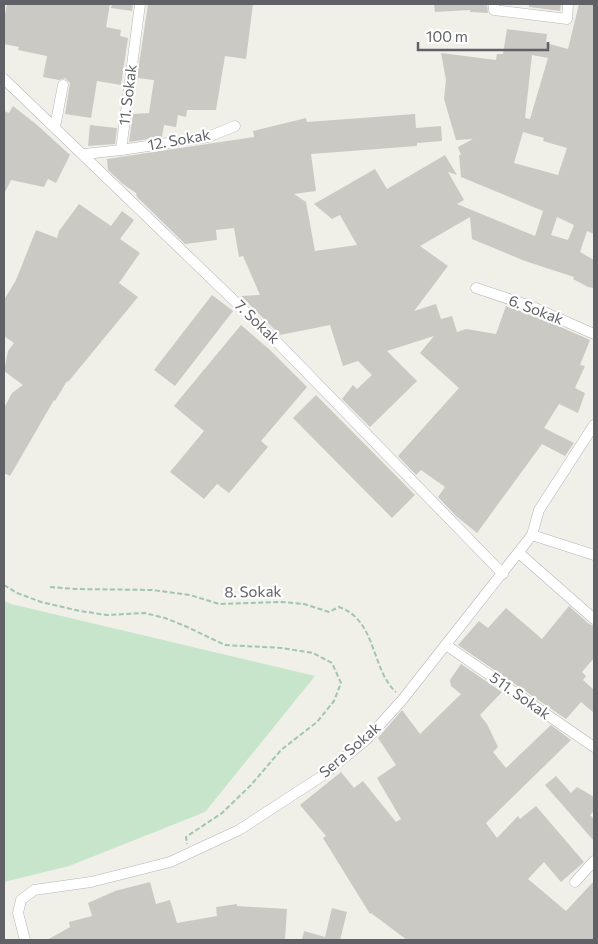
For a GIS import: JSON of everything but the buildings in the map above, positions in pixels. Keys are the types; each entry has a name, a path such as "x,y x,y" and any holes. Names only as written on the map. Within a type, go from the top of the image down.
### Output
{"street":[{"name":"11. Sokak","path":"121,150 140,4"},
{"path":"494,4 494,10 567,20 568,4"},
{"name":"7. Sokak","path":"4,79 275,340 503,574"},
{"path":"55,127 63,85"},
{"name":"12. Sokak","path":"121,150 208,137 235,126"},
{"path":"84,154 121,150"},
{"name":"6. Sokak","path":"476,288 533,307 594,334"},
{"name":"Sera Sokak","path":"25,940 18,914 21,900 34,890 91,882 170,862 188,854 239,830 322,776 367,739 403,699 446,646 532,535 539,510 594,425"},
{"path":"532,535 594,555"},
{"path":"518,553 594,619"},
{"name":"511. Sokak","path":"446,646 594,747"},
{"path":"575,882 594,862"}],"path":[{"path":"4,585 41,602 107,615 145,613 165,618 225,645 282,648 314,653 332,663 341,683 334,701 316,722 281,750 251,785 222,813 186,837 188,854"},
{"name":"8. Sokak","path":"50,586 75,589 152,590 190,595 219,604 282,602 304,604 329,612 339,607 348,610 365,629 388,685 403,699"}],"green space":[{"path":"4,601 315,676 205,812 69,866 4,882"}]}
